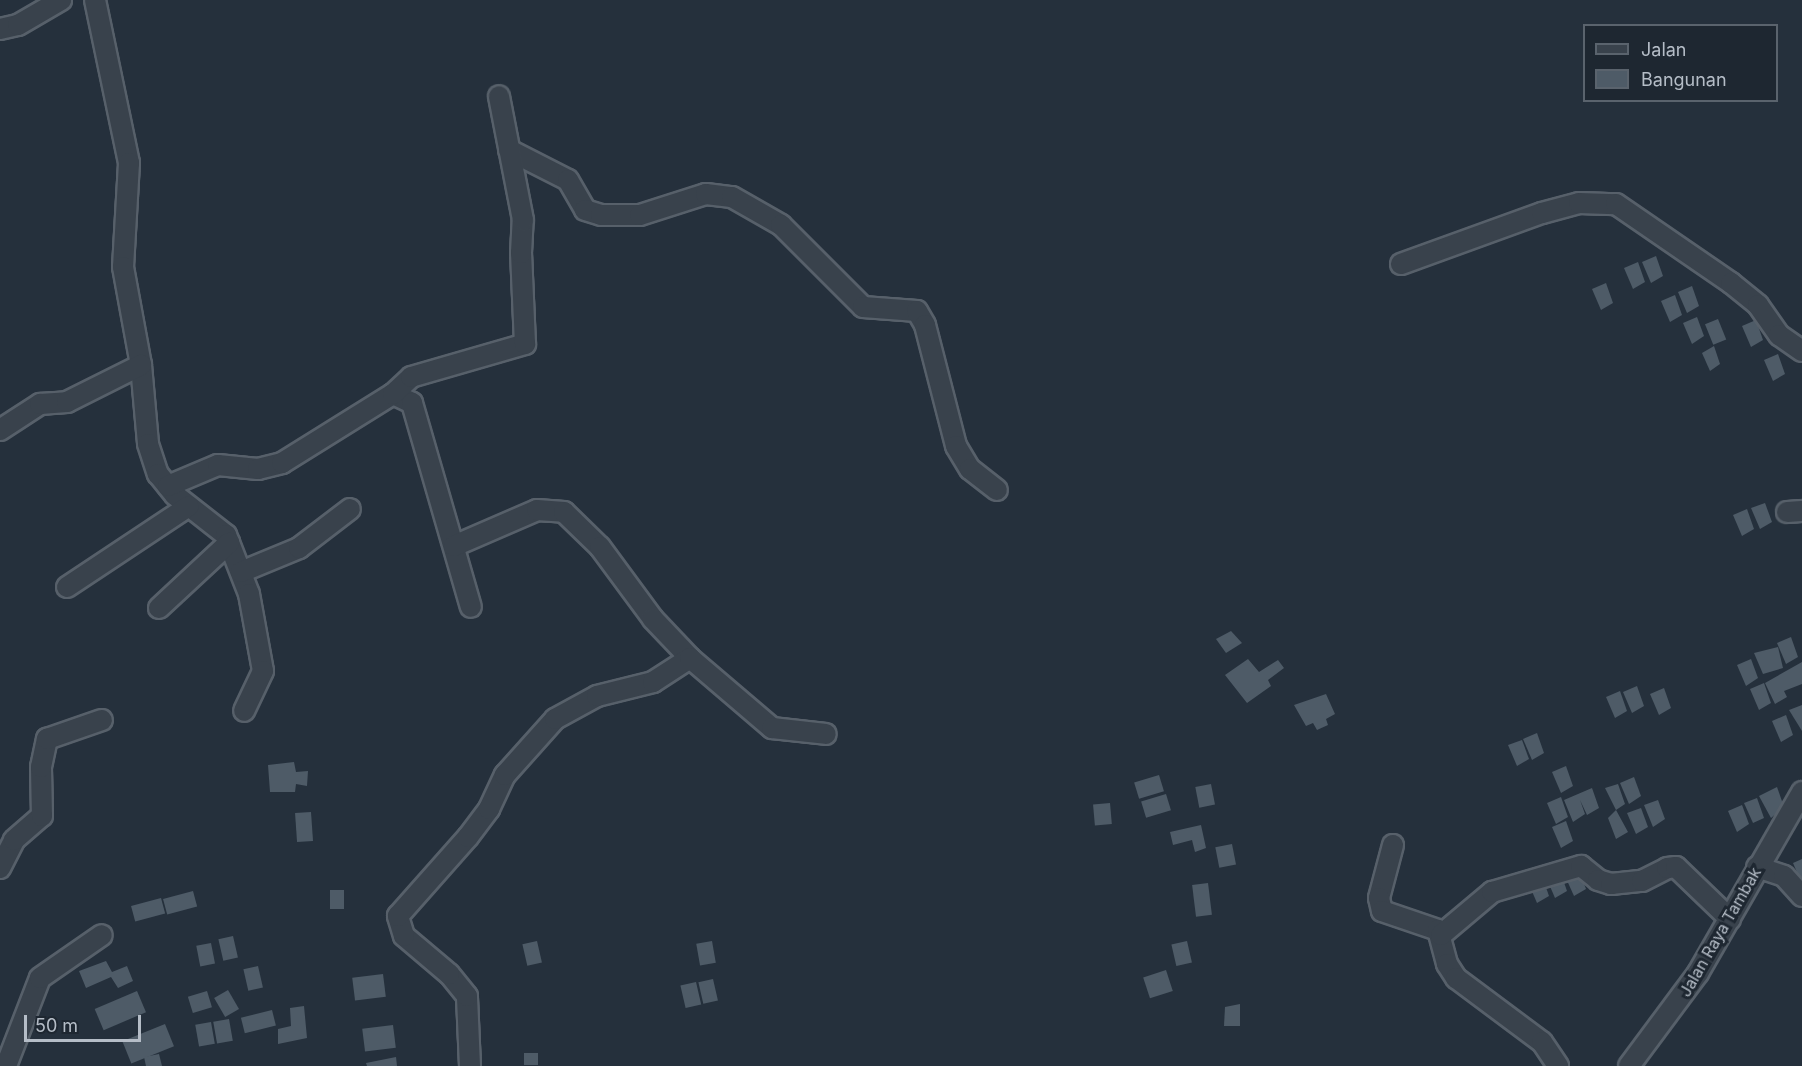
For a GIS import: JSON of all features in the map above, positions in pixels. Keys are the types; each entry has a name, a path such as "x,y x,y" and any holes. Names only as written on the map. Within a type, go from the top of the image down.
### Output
{"street":[{"path":"0,29 18,25 60,0"},
{"path":"98,3 129,164 123,267 141,365 151,460 168,486 226,535 241,572 249,594 262,671 244,711"},
{"path":"168,486 218,465 258,469 282,463 393,394 411,377 525,344 521,253 523,220 499,96"},
{"path":"509,150 568,180 585,210 601,215 640,214 706,194 732,197 781,225 863,307 917,311 925,325 956,446 970,469 997,490"},
{"path":"1401,264 1542,213 1579,203 1616,204 1731,283 1758,305 1779,334 1802,351"},
{"path":"0,430 40,404 67,402 141,365"},
{"path":"393,394 412,403 471,607"},
{"path":"67,587 189,506"},
{"path":"241,572 299,548 350,509"},
{"path":"454,546 537,510 564,512 600,547 653,619 690,658 772,728 826,734"},
{"path":"159,608 229,543"},
{"path":"470,1066 467,996 449,974 404,936 398,916 468,837 489,809 505,775 555,719 597,696 653,682 690,658"},
{"path":"0,868 14,840 42,816 41,766 47,739 102,720"},
{"name":"Jalan Raya Tambak","path":"1629,1066 1674,1009 1730,919 1757,867 1802,792"},
{"path":"1393,845 1380,898 1383,911 1429,926 1442,935 1447,963 1461,983 1542,1042 1558,1066"},
{"path":"1442,935 1492,892 1581,866 1598,880 1611,884 1642,881 1657,871 1676,867 1730,919"},
{"path":"1757,867 1784,876 1802,896"},
{"path":"6,1066 40,978 102,935"}],"building":[{"path":"1656,256 1663,276 1651,283 1642,262"},
{"path":"1638,262 1645,282 1633,289 1624,268"},
{"path":"1606,283 1613,303 1601,310 1592,289"},
{"path":"1692,286 1699,306 1687,313 1678,292"},
{"path":"1675,295 1682,315 1670,322 1661,301"},
{"path":"1697,317 1704,336 1692,344 1683,323"},
{"path":"1718,319 1726,339 1713,345 1705,324"},
{"path":"1756,320 1763,340 1751,347 1742,326"},
{"path":"1714,346 1720,364 1710,371 1702,353"},
{"path":"1778,354 1785,374 1773,381 1764,360"},
{"path":"1765,503 1772,522 1760,529 1751,508"},
{"path":"1747,509 1754,529 1742,536 1733,515"},
{"path":"1231,631 1242,643 1226,653 1216,639"},
{"path":"1791,637 1798,657 1786,664 1777,643"},
{"path":"1778,647 1783,668 1763,674 1754,653"},
{"path":"1248,659 1259,672 1278,660 1284,668 1268,680 1271,686 1247,703 1225,675"},
{"path":"1751,659 1758,678 1746,686 1737,665"},
{"path":"1802,662 1802,684 1784,691 1787,697 1775,704 1765,683"},
{"path":"1764,683 1771,703 1759,710 1750,689"},
{"path":"1637,686 1644,706 1632,713 1623,692"},
{"path":"1664,688 1671,708 1659,715 1650,694"},
{"path":"1620,691 1627,711 1615,718 1606,697"},
{"path":"1326,694 1335,714 1326,719 1328,725 1317,730 1313,723 1306,726 1294,705"},
{"path":"1802,705 1802,731 1789,710"},
{"path":"1786,715 1793,735 1781,742 1772,721"},
{"path":"1537,733 1544,753 1532,760 1523,739"},
{"path":"1522,740 1529,759 1517,766 1508,745"},
{"path":"294,762 296,772 308,771 307,786 296,784 295,792 270,792 268,765"},
{"path":"1566,766 1573,786 1561,793 1552,772"},
{"path":"1159,775 1164,791 1139,799 1134,783"},
{"path":"1634,777 1641,796 1629,804 1620,783"},
{"path":"1211,784 1215,805 1199,808 1195,787"},
{"path":"1618,784 1625,804 1616,810 1605,788"},
{"path":"1777,787 1784,807 1771,818 1759,796"},
{"path":"1592,788 1599,808 1587,815 1580,800 1585,814 1573,822 1564,800"},
{"path":"1166,794 1171,810 1146,818 1141,802"},
{"path":"1561,797 1568,817 1556,824 1547,803"},
{"path":"1757,798 1764,818 1753,823 1744,803"},
{"path":"1658,800 1665,819 1653,827 1644,805"},
{"path":"1110,803 1112,824 1095,825 1093,804"},
{"path":"1742,805 1749,824 1737,832 1728,811"},
{"path":"1641,808 1648,827 1636,834 1627,813"},
{"path":"1616,810 1628,832 1616,839 1608,818"},
{"path":"311,812 313,841 297,842 295,813"},
{"path":"1566,821 1573,841 1561,848 1552,827"},
{"path":"1201,825 1206,848 1195,852 1192,840 1173,845 1170,832"},
{"path":"1232,844 1236,865 1219,868 1215,847"},
{"path":"1802,859 1802,884 1793,863"},
{"path":"1579,870 1586,889 1574,896 1565,876"},
{"path":"1560,871 1567,891 1555,898 1546,877"},
{"path":"1542,876 1549,896 1537,903 1528,882"},
{"path":"1208,883 1212,915 1196,917 1192,885"},
{"path":"330,890 344,890 344,909 330,909"},
{"path":"193,891 197,906 167,914 163,899"},
{"path":"161,898 165,913 135,921 131,906"},
{"path":"233,936 238,957 223,961 218,939"},
{"path":"537,941 542,962 527,966 522,944"},
{"path":"712,941 716,963 700,965 696,944"},
{"path":"1187,941 1192,962 1176,966 1171,945"},
{"path":"211,943 215,964 200,966 196,946"},
{"path":"106,961 112,972 127,966 133,981 118,988 111,977 86,988 79,971"},
{"path":"258,966 263,987 248,991 243,969"},
{"path":"1166,970 1173,991 1150,998 1143,977"},
{"path":"383,974 386,997 355,1001 352,978"},
{"path":"713,979 718,1000 703,1004 698,982"},
{"path":"696,982 701,1004 686,1008 680,986"},
{"path":"228,990 239,1009 225,1017 214,998"},
{"path":"137,991 146,1012 104,1030 95,1009"},
{"path":"207,991 212,1007 193,1013 188,997"},
{"path":"1240,1004 1240,1026 1224,1026 1225,1007"},
{"path":"304,1006 307,1038 278,1044 278,1029 291,1026 290,1008"},
{"path":"272,1010 276,1026 245,1033 241,1018"},
{"path":"229,1019 233,1041 217,1043 213,1022"},
{"path":"211,1022 215,1044 199,1046 195,1025"},
{"path":"165,1024 174,1046 131,1063 122,1041"},
{"path":"393,1025 396,1048 365,1052 362,1029"},
{"path":"524,1053 538,1053 538,1065 524,1065"},
{"path":"159,1054 162,1066 146,1066 144,1057"},
{"path":"396,1057 397,1066 367,1066 366,1063"}]}
